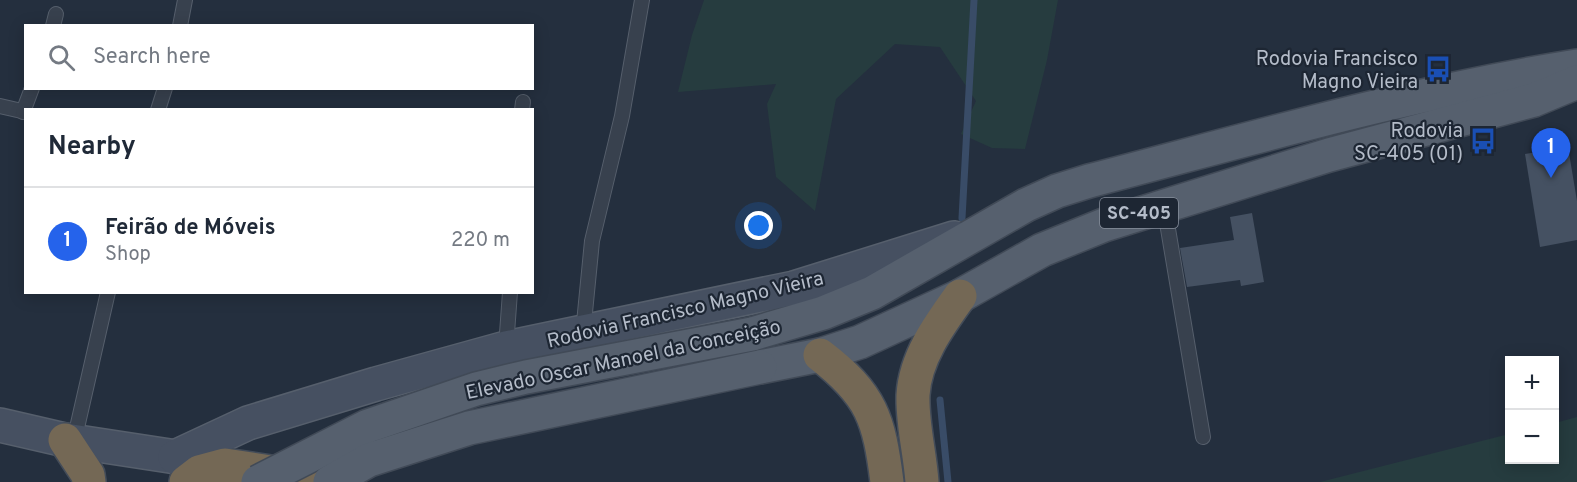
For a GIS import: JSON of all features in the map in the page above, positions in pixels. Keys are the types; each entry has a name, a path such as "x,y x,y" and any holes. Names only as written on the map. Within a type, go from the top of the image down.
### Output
{"highway":[{"path":"922,482 914,421 913,393 921,361 933,333 960,296"},
{"path":"820,355 845,374 862,394 876,419 887,482"},
{"path":"70,440 88,475 89,482"},
{"path":"181,469 199,472 225,465 335,482"}],"main road":[{"name":"Rodovia Francisco Magno Vieira","path":"181,469 248,423 376,384 506,348 794,288 984,229 1026,205 1057,191 1089,181 1330,118 1526,74 1577,66"},
{"name":"SC-405","path":"960,296 1042,250 1164,204 1329,155 1534,100 1577,82"},
{"path":"1329,155 1334,143 1330,118"},
{"name":"Elevado Oscar Manoel da Conceição","path":"258,482 368,426 476,389 752,334 824,313 873,293 984,229"},
{"name":"Elevado Oscar Manoel da Conceição","path":"330,482 369,460 469,428 820,355 860,342 960,296"},
{"path":"0,425 70,440 181,469"}],"lane":[{"path":"180,24 185,0"},
{"path":"583,333 592,241 622,116 642,0"},
{"path":"25,108 31,90"},
{"path":"159,108 164,90"},
{"path":"0,106 24,112"},
{"path":"1164,204 1203,437"},
{"path":"70,440 107,294"},
{"path":"506,348 510,294"}],"green space":[{"path":"704,0 1058,0 1047,60 1025,149 992,148 961,134 976,101 940,47 895,44 836,99 815,211 776,177 767,104 776,84 678,92 692,35"},
{"path":"1577,417 1577,482 1320,482 1505,435 1505,464 1559,464 1559,422"}],"building":[{"path":"1568,147 1577,201 1577,240 1540,247 1525,154"},
{"path":"1252,213 1264,282 1241,286 1240,280 1187,287 1180,248 1234,240 1230,217"}],"waterway":[{"path":"962,218 974,0"},
{"path":"940,400 948,482"}],"place":[{"name":"Rodovia Francisco Magno Vieira","path":"1438,69"},
{"name":"Rodovia SC-405 (01)","path":"1483,141"},
{"name":"Feirão de Móveis","path":"1551,178"}]}
